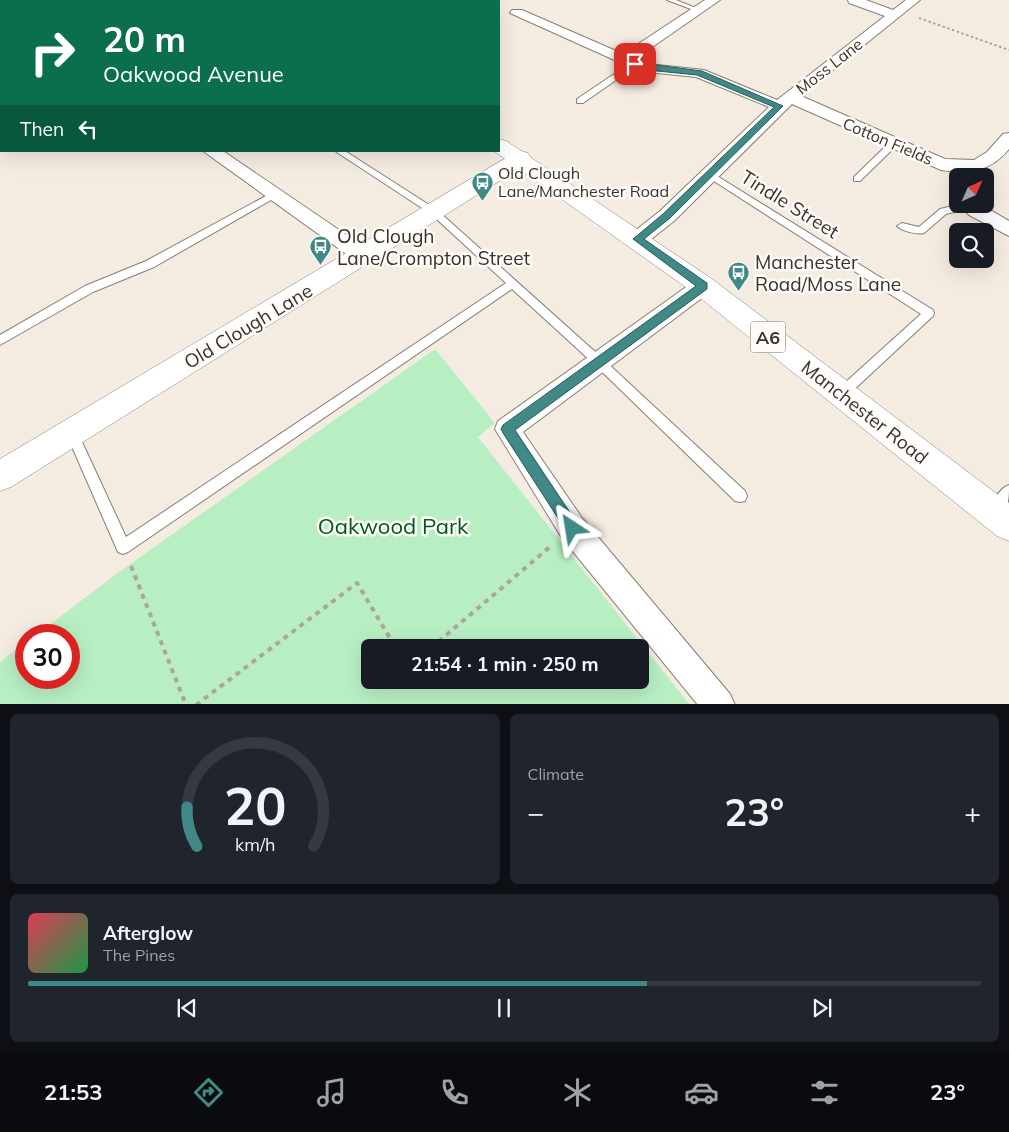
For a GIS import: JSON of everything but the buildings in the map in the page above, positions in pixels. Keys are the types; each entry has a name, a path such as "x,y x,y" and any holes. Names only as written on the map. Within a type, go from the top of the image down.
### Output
{"street":[{"path":"630,62 714,0"},
{"path":"854,0 897,13"},
{"name":"Moss Lane","path":"638,239 666,216 785,102 914,0"},
{"name":"Cotton Fields","path":"517,13 570,30 630,62 652,68 699,73 785,102 893,144 949,170"},
{"name":"Cotton Fields","path":"971,168 990,160 1009,138"},
{"path":"212,152 363,256"},
{"name":"Old Clough Lane","path":"0,476 434,212 510,152"},
{"name":"Manchester Road","path":"510,152 638,239 703,286 841,394 1004,509"},
{"path":"980,213 1009,229"},
{"path":"703,286 598,361 508,429 572,528 719,704"}],"lane":[{"path":"670,0 698,10"},
{"path":"580,101 630,62"},
{"path":"857,180 893,144"},
{"path":"341,152 434,212 598,361 740,496"},
{"name":"Tindle Street","path":"709,174 929,313 841,394"},
{"path":"0,340 89,288 150,264 275,194"},
{"path":"902,226 921,231 943,211 949,209"},
{"path":"72,433 123,547 512,284"}],"path":[{"path":"897,13 1009,50"},
{"path":"442,639 572,528"},
{"path":"123,547 186,704"},
{"path":"196,704 357,583 391,639"}],"green space":[{"name":"Oakwood Park","path":"435,349 495,423 478,437 638,639 361,639 361,689 649,689 649,653 689,704 0,704 0,662 15,650 15,689 80,689 80,624 50,624 119,572"}],"place":[{"name":"Old Clough Lane/Manchester Road","path":"482,201"},
{"name":"Old Clough Lane/Crompton Street","path":"321,266"},
{"name":"Manchester Road/Moss Lane","path":"739,292"}],"route":[{"path":"572,528 508,429 598,361 703,286 638,239 666,216 779,106 707,75 690,71 647,68 635,64"}]}
